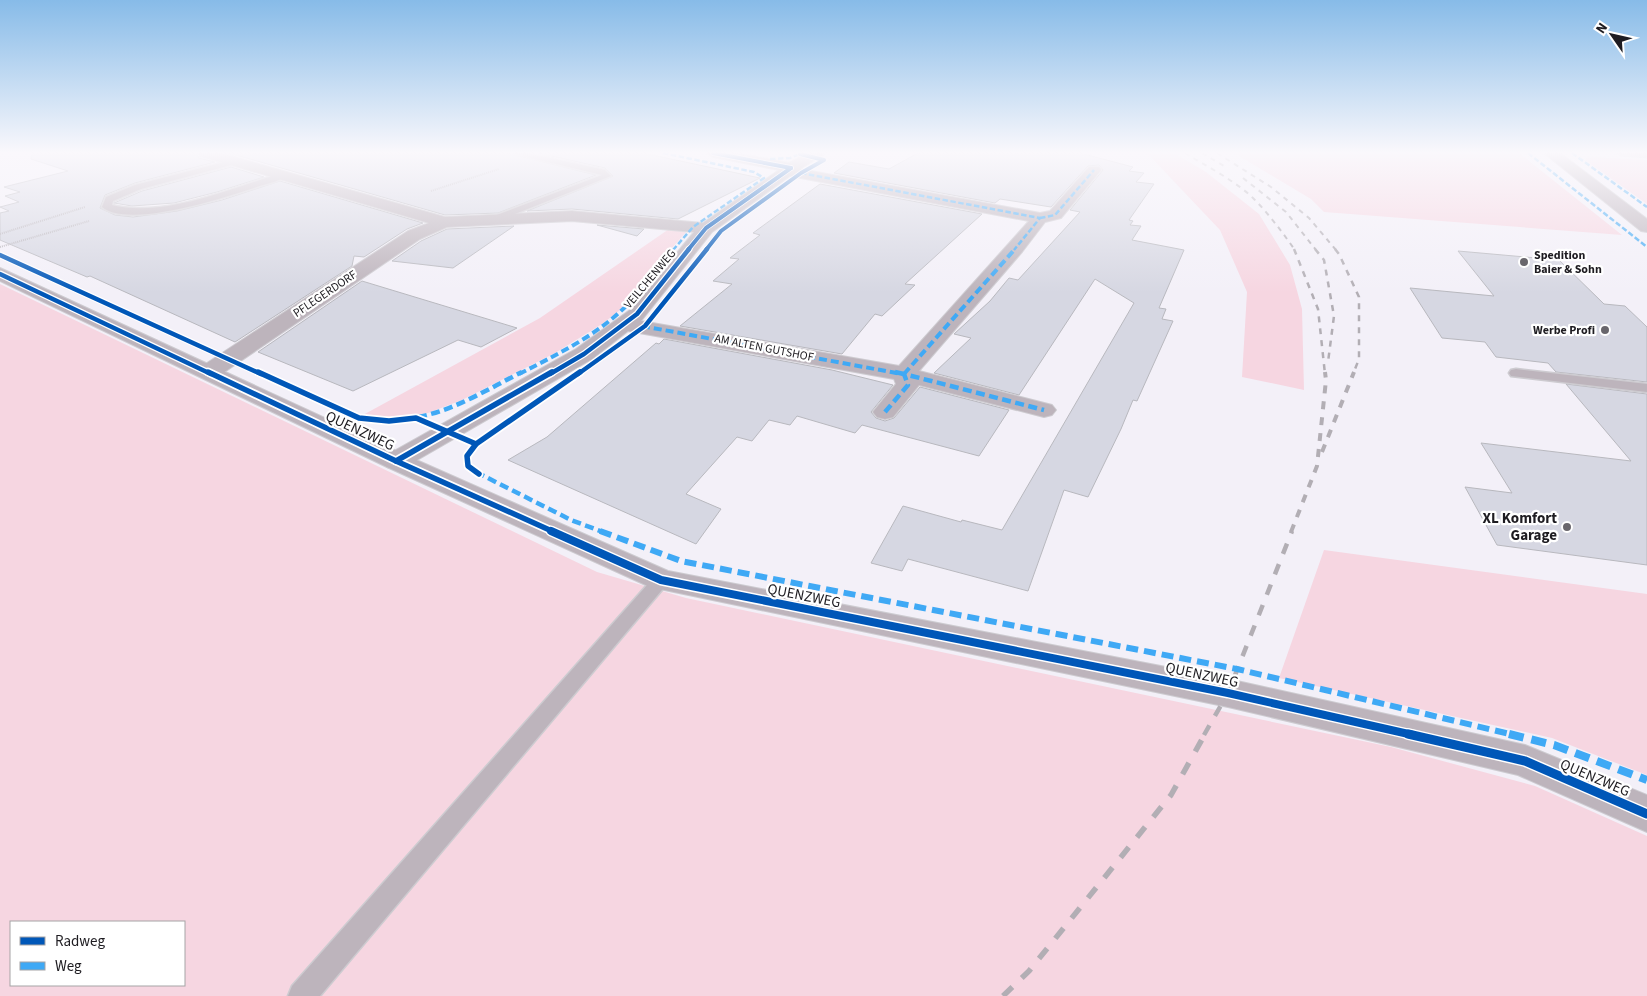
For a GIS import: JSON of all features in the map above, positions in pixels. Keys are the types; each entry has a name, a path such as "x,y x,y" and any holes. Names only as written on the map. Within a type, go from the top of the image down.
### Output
{"street":[{"name":"PFLEGERDORF","path":"365,199 444,222"},
{"name":"VEILCHENWEG","path":"396,461 584,354 637,314 706,228 747,199"},
{"path":"943,199 1040,218 1055,215 1068,199"},
{"path":"1611,199 1647,227"},
{"name":"PFLEGERDORF","path":"209,372 414,235 444,222 497,218 572,216 706,228"},
{"path":"885,412 908,385 904,374 1040,218"},
{"name":"QUENZWEG","path":"0,274 396,461 661,580 1228,693 1525,761 1647,814"},
{"name":"AM ALTEN GUTSHOF","path":"624,324 904,374 1044,410"}],"lane":[{"path":"109,199 107,208 121,212 168,209 201,199"},
{"path":"497,218 546,199"},
{"path":"1516,373 1647,388"},
{"path":"302,996 661,580"}],"path":[{"path":"0,234 108,199"},
{"path":"388,206 408,199"},
{"path":"0,247 121,212"}],"shaded area":[{"path":"1191,199 1241,199 1259,214 1290,265 1302,309 1304,390 1242,377 1247,292 1220,230"},
{"path":"1311,199 1577,199 1622,235 1324,212"},
{"path":"669,229 688,230 648,275 624,307 602,324 555,353 462,400 428,413 390,418 363,415 540,318"},
{"path":"0,284 597,572 686,598 1391,747 1535,786 1647,836 1647,996 0,996"},
{"path":"1324,550 1647,594 1647,775 1552,738 1279,678"}],"building":[{"path":"13,199 103,199 100,208 115,215 133,217 177,211 224,199 343,199 423,223 407,229 364,257 354,256 352,266 235,342 90,276 87,277 0,240 0,213 9,211 0,207 19,202"},
{"path":"122,199 188,199 174,203 132,206 114,203"},
{"path":"391,199 533,199 498,213 445,215"},
{"path":"555,199 717,199 678,219 572,209 527,211"},
{"path":"799,199 904,199 982,214 905,284 915,285 882,316 875,314 842,354 680,326 732,284 713,281 739,259 730,258 760,235 753,233"},
{"path":"976,199 999,199 995,203"},
{"path":"1003,199 1058,199 1051,207"},
{"path":"1079,199 1143,199 1129,220 1133,221 1130,225 1141,226 1132,240 1184,250 1159,308 1166,309 1162,319 1173,321 1137,401 1133,400 1088,497 1064,490 1028,591 908,559 902,571 871,563 903,506 961,522 962,520 1002,530 1134,303 1095,279 1019,395 934,373 971,338 954,334 990,301 1009,278 1018,280 1080,212 1070,210"},
{"path":"597,225 644,229 637,236"},
{"path":"514,226 453,268 392,261 421,241 447,229"},
{"path":"1458,251 1559,260 1604,304 1625,306 1647,327 1647,382 1556,372 1548,363 1496,357 1485,342 1442,338 1410,288 1494,296"},
{"path":"362,281 517,328 481,347 458,340 353,391 258,352"},
{"path":"664,339 832,370 893,385 871,412 876,418 885,421 894,418 920,387 1009,410 979,456 862,425 855,433 797,416 790,425 769,420 752,441 737,437 686,494 721,509 696,544 508,460 547,437 656,343 659,344"},
{"path":"1566,384 1647,394 1647,565 1497,545 1465,487 1512,493 1481,443 1631,461"}],"railway":[{"path":"1254,199 1295,250"},
{"path":"1270,199 1286,212 1316,250"},
{"path":"1286,199 1309,218 1336,250"},
{"path":"1294,249 1318,309 1325,374"},
{"path":"1315,249 1324,260 1334,316 1328,362"},
{"path":"1335,249 1359,297 1359,359 1353,374"},
{"path":"1291,532 1317,466 1326,380 1325,372"},
{"path":"1322,452 1354,372"},
{"path":"1204,735 1228,693 1292,531"},
{"path":"1003,996 1029,971 1171,795 1205,734"}],"marked path":[{"path":"418,417 434,414 466,401 565,350 603,325 626,306 693,227 733,199"},
{"path":"642,326 904,374 1016,248 1040,218 942,199"},
{"path":"1040,218 1055,215 1068,199"},
{"path":"1587,199 1647,247"},
{"path":"1637,199 1647,207"},
{"path":"885,412 908,385 904,374 1044,410"},
{"path":"476,472 571,520 681,561 1237,669 1554,745 1647,780"}],"cycle path":[{"path":"396,461 584,354 637,314 706,228 746,199"},
{"path":"479,474 468,466 467,456 476,444 645,326 721,231 764,199"},
{"path":"0,255 359,418 389,421 416,418 476,444"},
{"path":"0,274 396,461 661,580 1228,693 1525,761 1647,814"}],"place":[{"name":"Spedition Baier & Sohn","path":"1524,262"},
{"name":"Werbe Profi","path":"1605,330"},
{"name":"XL Komfort Garage","path":"1567,527"}]}
